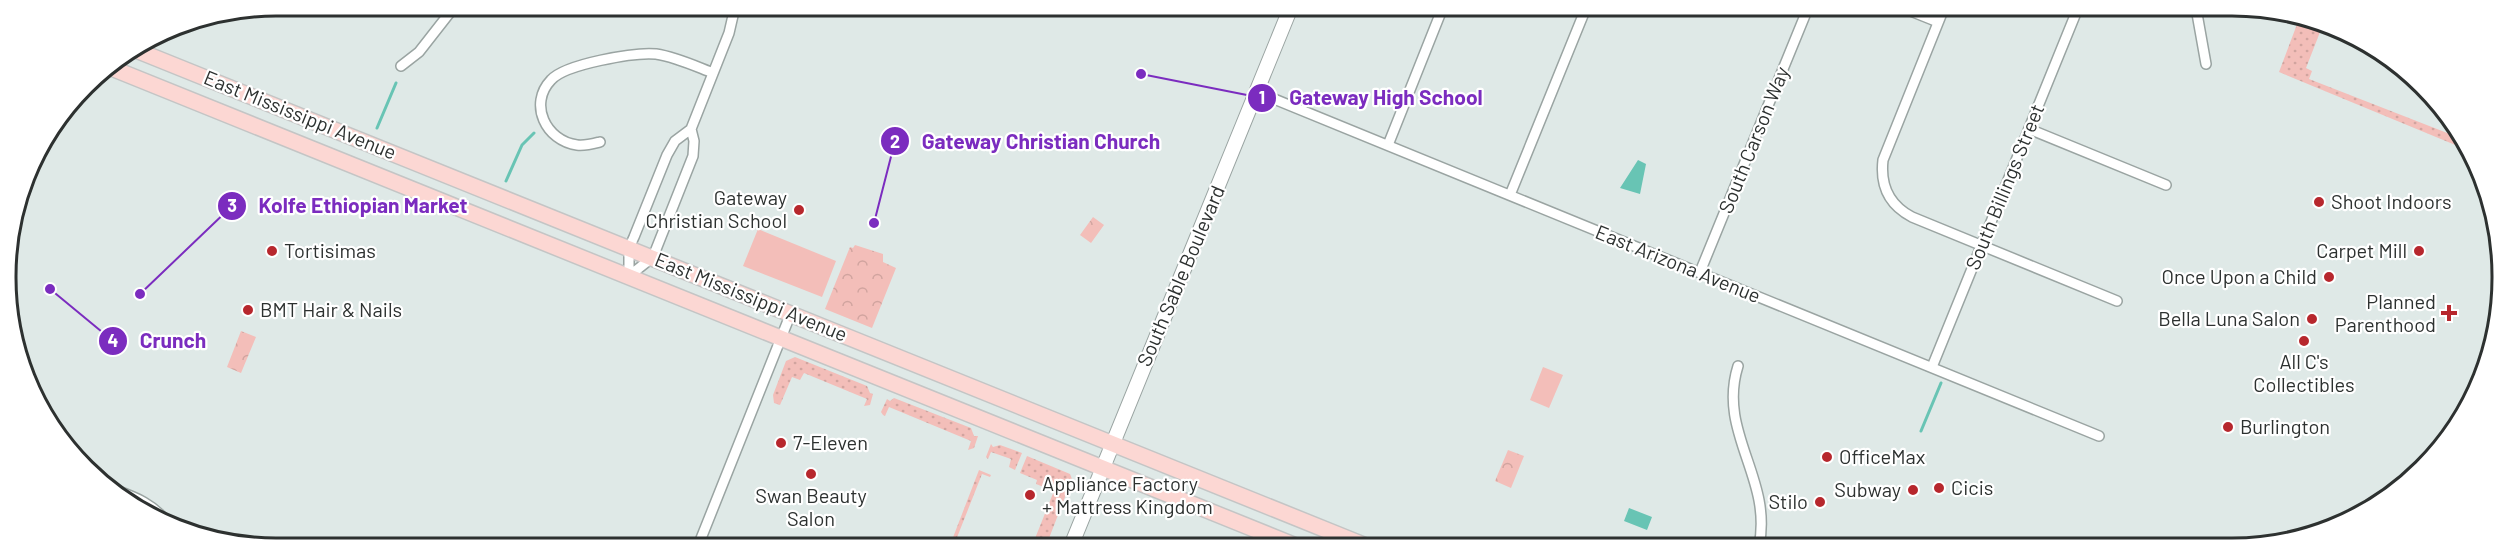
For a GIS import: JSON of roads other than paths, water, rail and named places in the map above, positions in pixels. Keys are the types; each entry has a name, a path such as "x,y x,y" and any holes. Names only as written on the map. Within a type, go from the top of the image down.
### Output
{"main road":[{"name":"East Mississippi Avenue","path":"144,53 1346,538"},
{"name":"East Mississippi Avenue","path":"118,70 1277,538"}],"street":[{"path":"401,66 418,52 447,16"},
{"path":"629,276 630,248 667,155 675,141 690,129 729,33 733,16"},
{"name":"South Sable Boulevard","path":"1074,538 1287,16"},
{"path":"1388,145 1439,16"},
{"path":"1510,195 1583,16"},
{"name":"South Carson Way","path":"1700,272 1805,16"},
{"path":"1923,16 1938,22"},
{"path":"1941,16 1885,153 1881,170 1882,181 1890,200 1903,212 2117,301"},
{"name":"South Billings Street","path":"1932,367 2075,16"},
{"path":"2197,16 2206,64"},
{"path":"600,142 576,145 552,133 546,125 540,108 541,98 544,89 557,74 566,69 623,56 648,54 678,60 713,73"},
{"name":"East Arizona Avenue","path":"1257,92 2099,436"},
{"path":"629,276 653,257 693,156 690,129"},
{"path":"2029,129 2166,185"},
{"path":"701,538 791,313"},
{"path":"1738,366 1733,387 1733,410 1736,427 1761,500 1761,538"}],"waterway":[{"path":"377,128 396,83"},
{"path":"506,181 522,145 534,133"},
{"path":"1921,431 1941,383"}],"place":[{"name":"Gateway High School","path":"1141,74"},
{"name":"Shoot Indoors","path":"2319,202"},
{"name":"Gateway Christian School","path":"799,210"},
{"name":"Gateway Christian Church","path":"874,223"},
{"name":"Tortisimas","path":"272,251"},
{"name":"Carpet Mill","path":"2419,251"},
{"name":"Once Upon a Child","path":"2329,277"},
{"name":"Crunch","path":"50,289"},
{"name":"Kolfe Ethiopian Market","path":"140,294"},
{"name":"BMT Hair & Nails","path":"248,310"},
{"name":"Planned Parenthood","path":"2449,313"},
{"name":"Bella Luna Salon","path":"2312,319"},
{"name":"All C's Collectibles","path":"2304,341"},
{"name":"Burlington","path":"2228,427"},
{"name":"7-Eleven","path":"781,443"},
{"name":"OfficeMax","path":"1827,457"},
{"name":"Swan Beauty Salon","path":"811,474"},
{"name":"Cicis","path":"1939,488"},
{"name":"Subway","path":"1913,490"},
{"name":"Appliance Factory + Mattress Kingdom","path":"1030,495"},
{"name":"Stilo","path":"1820,502"}]}
